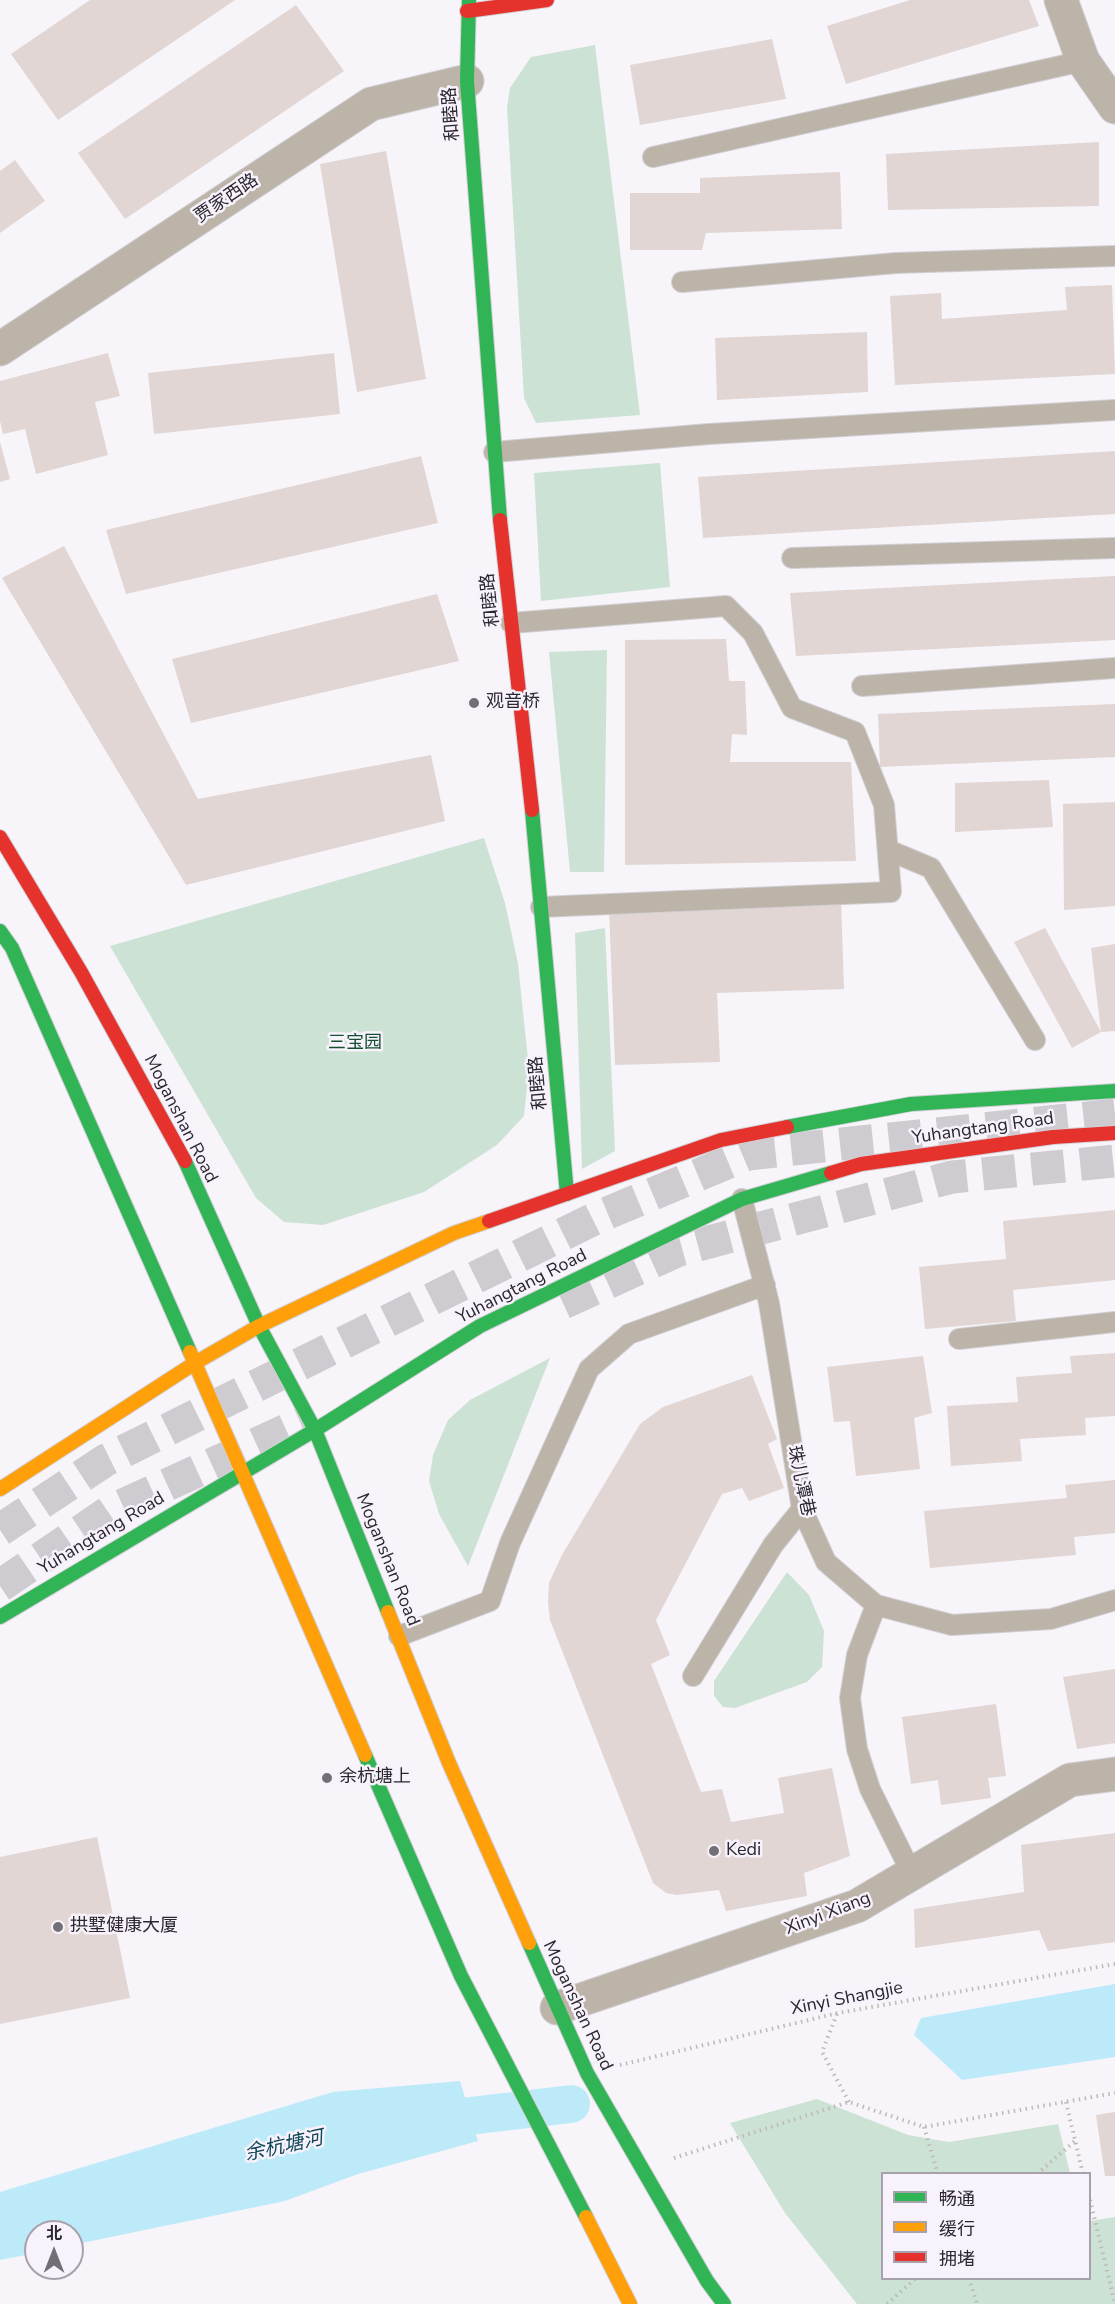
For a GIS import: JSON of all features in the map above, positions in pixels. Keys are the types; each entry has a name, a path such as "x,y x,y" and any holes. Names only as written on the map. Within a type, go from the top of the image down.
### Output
{"main road":[{"path":"468,5 547,0"},
{"name":"和睦路","path":"468,5 467,81 494,452 541,907 567,1194"},
{"name":"Moganshan Road","path":"0,837 81,972 174,1138 259,1326 315,1430 450,1763 587,2073 707,2281 724,2304"},
{"path":"0,931 12,948 461,1976 521,2088 630,2304"},
{"name":"Yuhangtang Road","path":"0,1489 195,1363 259,1326 454,1233 721,1140 922,1103 1115,1090"},
{"name":"Yuhangtang Road","path":"0,1617 240,1472 315,1430 480,1326 742,1199 861,1164 1053,1137 1115,1133"}],"street":[{"path":"1061,0 1083,61 1115,107"},
{"name":"贾家西路","path":"0,349 371,104 467,81"},
{"name":"Xinyi Xiang","path":"557,2008 857,1906 1070,1780 1115,1774"}],"lane":[{"path":"653,157 1083,61"},
{"path":"682,282 896,263 1115,256"},
{"path":"494,452 709,434 1115,410"},
{"path":"792,558 1115,548"},
{"path":"511,623 726,606 753,633 792,708 855,732 884,805 891,892 541,907"},
{"path":"862,686 1115,668"},
{"path":"888,850 931,868 1035,1040"},
{"name":"珠儿潭巷","path":"742,1199 765,1285 802,1509 826,1562 876,1605 952,1625 1051,1619 1115,1600"},
{"path":"399,1636 490,1601 510,1542 590,1369 629,1334 765,1285"},
{"path":"959,1339 1115,1322"},
{"path":"693,1676 773,1545 802,1509"},
{"path":"876,1605 857,1655 850,1698 857,1749 870,1789 912,1874"}],"path":[{"name":"Xinyi Shangjie","path":"587,2073 838,2013 1115,1964"},
{"path":"838,2013 822,2052 849,2102"},
{"path":"642,2168 849,2102 924,2127 1115,2093"},
{"path":"1066,2102 1083,2172"},
{"path":"924,2127 937,2172"},
{"path":"1039,2172 1075,2140"},
{"path":"1091,2208 1115,2304"},
{"path":"887,2304 914,2280"},
{"path":"970,2280 977,2304"}],"green space":[{"path":"595,45 640,415 536,423 524,398 507,108 510,88 531,57"},
{"path":"660,463 670,587 541,601 534,473"},
{"path":"607,650 604,872 570,872 549,652"},
{"name":"三宝园","path":"484,838 505,903 518,964 529,1069 524,1116 497,1145 424,1192 323,1225 284,1222 256,1198 110,946"},
{"path":"605,928 615,1151 582,1169 575,933"},
{"path":"550,1358 468,1566 439,1514 429,1481 433,1455 448,1420 470,1400"},
{"path":"787,1572 809,1595 824,1631 822,1667 807,1682 735,1708 723,1707 714,1696 714,1681"},
{"path":"817,2099 908,2135 949,2142 1058,2124 1070,2172 881,2172 881,2280 1091,2280 1091,2221 1115,2217 1115,2304 857,2304 785,2213 730,2123"}],"water":[{"path":"1115,1984 1115,2057 962,2080 914,2035 921,2018"},
{"path":"460,2081 478,2141 358,2174 285,2201 84,2243 84,2220 24,2220 24,2255 0,2260 0,2192 333,2092"}],"building":[{"path":"90,0 235,0 58,120 11,54"},
{"path":"910,0 1029,0 1039,26 846,84 827,26"},
{"path":"296,5 344,71 125,219 78,153"},
{"path":"772,39 786,99 640,125 630,65"},
{"path":"1099,142 1099,206 888,210 886,154"},
{"path":"386,151 426,379 357,392 320,164"},
{"path":"15,160 45,201 0,233 0,171"},
{"path":"840,172 842,229 706,233 702,250 630,250 630,193 700,193 700,178"},
{"path":"1112,285 1115,374 895,385 890,296 941,293 942,319 1067,310 1065,287"},
{"path":"867,332 868,392 717,400 715,338"},
{"path":"108,353 120,396 95,402 108,455 36,474 25,429 3,434 0,421 0,381"},
{"path":"334,353 340,414 154,434 148,373"},
{"path":"0,442 10,479 0,482"},
{"path":"1115,451 1115,514 703,538 698,477"},
{"path":"421,456 438,523 126,594 106,530"},
{"path":"64,546 198,799 431,755 445,821 186,885 2,578"},
{"path":"1115,576 1115,640 796,656 790,593"},
{"path":"437,594 459,661 191,723 172,659"},
{"path":"726,639 729,681 745,681 747,735 732,734 730,762 851,762 856,861 625,865 625,640"},
{"path":"1115,704 1115,757 880,767 878,714"},
{"path":"1049,780 1053,827 955,832 955,783"},
{"path":"1115,802 1115,906 1064,910 1063,804"},
{"path":"841,900 844,989 717,993 720,1062 615,1065 609,907"},
{"path":"1045,928 1101,1032 1072,1048 1014,942"},
{"path":"1115,944 1115,1031 1101,1032 1091,948"},
{"path":"1115,1210 1115,1280 1013,1290 1016,1321 925,1329 919,1267 1006,1259 1003,1221"},
{"path":"1115,1353 1115,1416 1085,1418 1086,1435 1020,1439 1022,1461 951,1466 947,1406 1018,1402 1016,1377 1072,1373 1070,1356"},
{"path":"923,1356 932,1413 914,1418 920,1469 856,1476 850,1421 834,1422 827,1367"},
{"path":"752,1375 777,1439 768,1444 784,1488 749,1501 742,1488 722,1494 656,1620 670,1655 651,1664 701,1792 722,1789 731,1822 784,1813 778,1778 832,1768 850,1856 804,1873 807,1896 726,1911 719,1890 677,1895 666,1893 653,1883 550,1620 548,1602 549,1583 562,1555 640,1424 663,1407"},
{"path":"1115,1480 1115,1533 1074,1537 1076,1555 930,1568 924,1511 1067,1498 1065,1485"},
{"path":"1115,1669 1115,1743 1077,1749 1063,1677"},
{"path":"996,1704 1006,1776 988,1778 991,1798 941,1805 938,1780 911,1784 902,1717"},
{"path":"1115,1833 1115,1942 1048,1951 1039,1930 915,1948 914,1909 1024,1892 1021,1845"},
{"name":"拱墅健康大厦","path":"97,1837 130,1998 0,2024 0,1857"},
{"path":"1115,2112 1115,2176 1105,2176 1096,2115"}],"waterway":[{"name":"余杭塘河","path":"419,2122 571,2104"}],"tunnel":[{"path":"0,1530 106,1460 598,1217 748,1154 1115,1115"},
{"path":"563,1303 679,1250 952,1177 1115,1161"},
{"path":"0,1586 112,1510 309,1420"}],"traffic: fast":[{"path":"469,0 467,81 500,520"},
{"path":"532,810 567,1194"},
{"path":"0,931 12,948 190,1352"},
{"path":"787,1127 911,1104 1115,1091"},
{"path":"185,1161 259,1326 315,1430 388,1612"},
{"path":"315,1430 480,1326 742,1199 831,1173"},
{"path":"0,1617 315,1430"},
{"path":"365,1755 461,1976 586,2217"},
{"path":"529,1943 587,2073 707,2281 724,2304"}],"traffic: slow":[{"path":"259,1326 454,1233 489,1221"},
{"path":"0,1489 195,1363 259,1326"},
{"path":"190,1352 365,1755"},
{"path":"388,1612 449,1763 529,1943"},
{"path":"586,2217 630,2304"}],"traffic: jam":[{"path":"467,11 547,0"},
{"path":"500,520 532,810"},
{"path":"0,837 81,972 185,1161"},
{"path":"489,1221 721,1140 787,1127"},
{"path":"831,1173 861,1164 1053,1137 1115,1133"}],"place":[{"name":"观音桥","path":"474,703"},
{"name":"余杭塘上","path":"327,1778"},
{"name":"Kedi","path":"714,1851"},
{"name":"拱墅健康大厦","path":"58,1927"}]}
